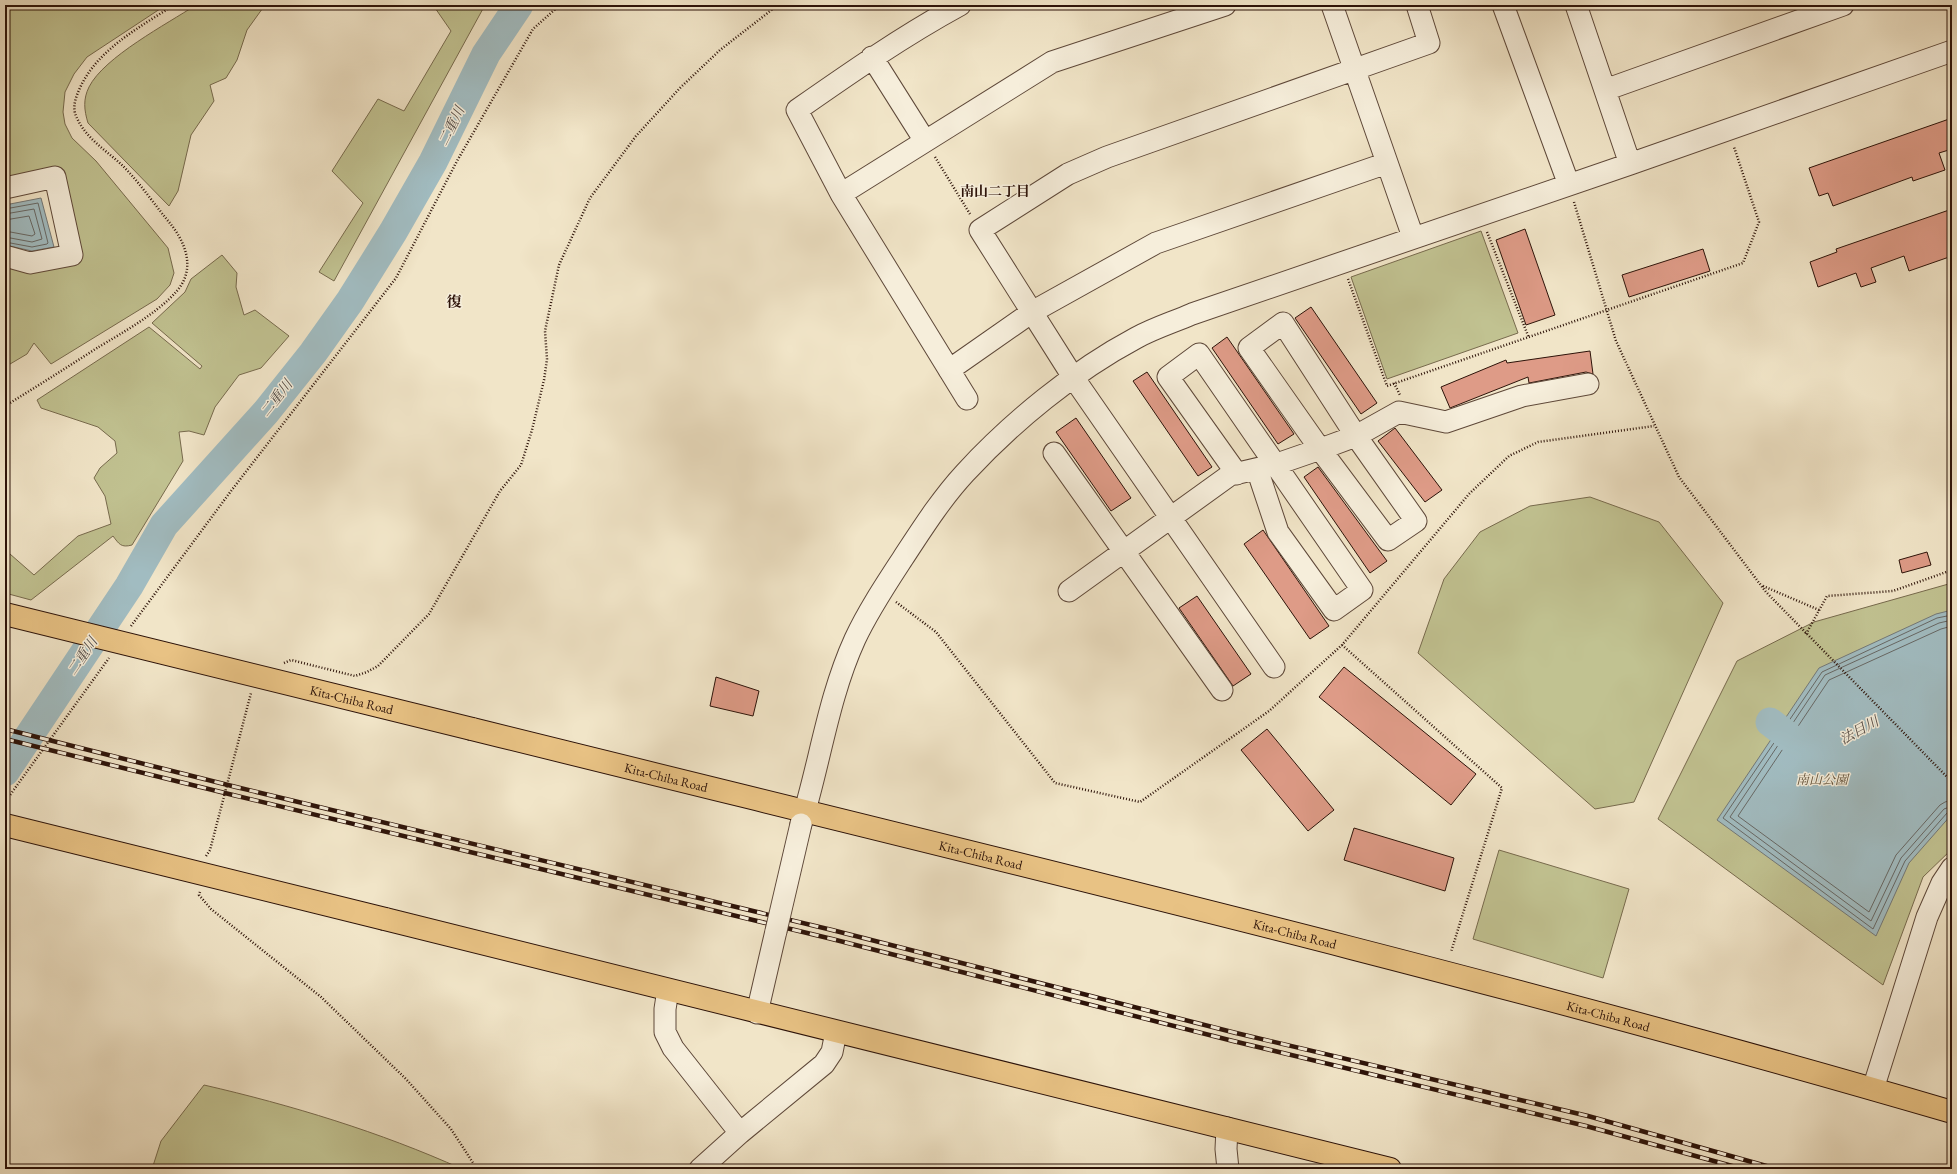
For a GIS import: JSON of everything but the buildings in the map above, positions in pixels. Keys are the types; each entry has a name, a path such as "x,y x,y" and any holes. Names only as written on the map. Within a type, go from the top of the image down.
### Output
{"highway":[{"name":"Kita-Chiba Road","path":"5,614 472,730 803,818 1451,973 1874,1089 1952,1112"},
{"path":"5,825 668,990 759,1004 836,1032 1390,1169"}],"street":[{"path":"960,5 926,23 797,110 841,194 967,399"},
{"path":"841,194 1052,62 1225,5"},
{"path":"1332,5 1413,237"},
{"path":"1274,667 1073,377 980,230 1068,174 1107,157 1429,43 1417,5"},
{"path":"1503,5 1569,185"},
{"path":"1576,5 1630,164"},
{"path":"1605,90 1844,5"},
{"path":"759,1004 832,703 855,640 881,591 929,519 964,474 1035,407 1073,377 1137,337 1192,314 1413,237 1630,164 1952,51"},
{"path":"872,58 925,141"},
{"path":"949,370 1032,312 1156,243 1387,163"},
{"path":"5,188 55,177 72,255 30,264 5,256"},
{"path":"1282,323 1356,436 1416,521 1388,540 1320,450 1249,348 1282,323"},
{"path":"1237,474 1168,377 1199,354 1267,466 1362,590 1334,610 1278,532 1267,466"},
{"path":"1069,591 1169,517 1230,475 1267,466 1320,450 1356,436 1400,412 1446,422 1522,396 1588,384"},
{"path":"1054,453 1222,690"},
{"path":"1874,1089 1927,917 1942,883 1952,868"},
{"path":"668,990 664,1009 665,1032 673,1048 740,1133"},
{"path":"700,1169 740,1133 824,1064 832,1052 836,1032"},
{"path":"1228,1128 1226,1149 1228,1169"}],"path":[{"path":"5,406 146,317 176,293 184,280 187,266 186,251 179,235 123,167 84,130 75,112 75,99 84,78 96,62 116,44 174,5"},
{"path":"130,628 231,490 396,278 457,160 533,29 560,5"},
{"path":"279,665 291,660 354,676 367,672 378,666 428,614 500,491 521,465 532,430 544,380 547,359 545,330 559,265 590,198 636,136 680,88 720,50 778,5"},
{"path":"1342,262 1387,386 1607,311 1743,263 1759,222 1728,130"},
{"path":"925,141 980,230"},
{"path":"1569,185 1616,341 1654,426 1679,477 1762,586 1806,634 1952,782"},
{"path":"1481,215 1528,338"},
{"path":"881,591 936,632 1055,783 1140,802 1269,711 1342,645 1469,494 1509,456 1538,442 1654,426"},
{"path":"1806,634 1827,596 1893,591 1952,570"},
{"path":"1762,586 1819,610"},
{"path":"1342,645 1502,788 1451,952"},
{"path":"5,802 111,654"},
{"path":"203,860 210,850 251,691"},
{"path":"200,888 200,895 211,909 321,997 406,1080 451,1129 477,1169"}],"green space":[{"path":"5,5 166,5 87,57 74,74 65,92 63,112 65,124 72,138 96,161 168,248 174,273 170,285 157,299 51,364 34,343 27,354 5,367 5,263 79,259 60,169 5,180"},
{"path":"196,5 265,5 247,30 237,60 226,78 210,85 214,101 191,135 178,191 169,206 88,123 85,100 89,87 108,64 153,31"},
{"path":"433,5 485,5 334,281 319,272 363,203 332,171 378,99 404,111 451,31"},
{"path":"1481,231 1518,333 1387,379 1351,277"},
{"path":"222,255 237,273 236,287 244,315 255,310 289,336 261,368 239,375 215,407 204,435 189,431 179,432 183,461 132,545 123,546 113,536 31,600 5,593 5,558 10,554 34,575 78,536 111,524 105,496 94,478 100,468 117,453 115,441 98,427 41,408 37,400 149,327 200,369 202,366 152,323 185,292 191,279"},
{"path":"1590,497 1659,522 1723,603 1634,802 1595,809 1418,653 1444,579 1480,532 1530,506"},
{"name":"南山公園","path":"1952,583 1952,849 1923,877 1883,985 1658,819 1737,661 1814,622"},
{"path":"1499,850 1629,889 1603,978 1473,939"},
{"path":"204,1085 269,1101 367,1131 462,1169 152,1169 161,1141"}],"water":[{"path":"41,198 54,247 32,251 5,245 5,205"},
{"name":"南山公園","path":"1952,610 1952,814 1909,863 1876,936 1717,820 1819,668 1936,614"}],"waterway":[{"name":"二重川","path":"5,772 129,586 164,525 266,412 313,353 350,301 393,232 433,162 486,54 519,5"},
{"name":"法目川","path":"1770,722 1809,752"}],"railway":[{"path":"5,729 236,787 832,930 1236,1033 1588,1116 1777,1169"},
{"path":"5,739 832,939 1233,1041 1586,1126 1743,1169"}],"district":[{"name":"南山二丁目","path":"995,191"},
{"name":"復","path":"454,302"}]}
